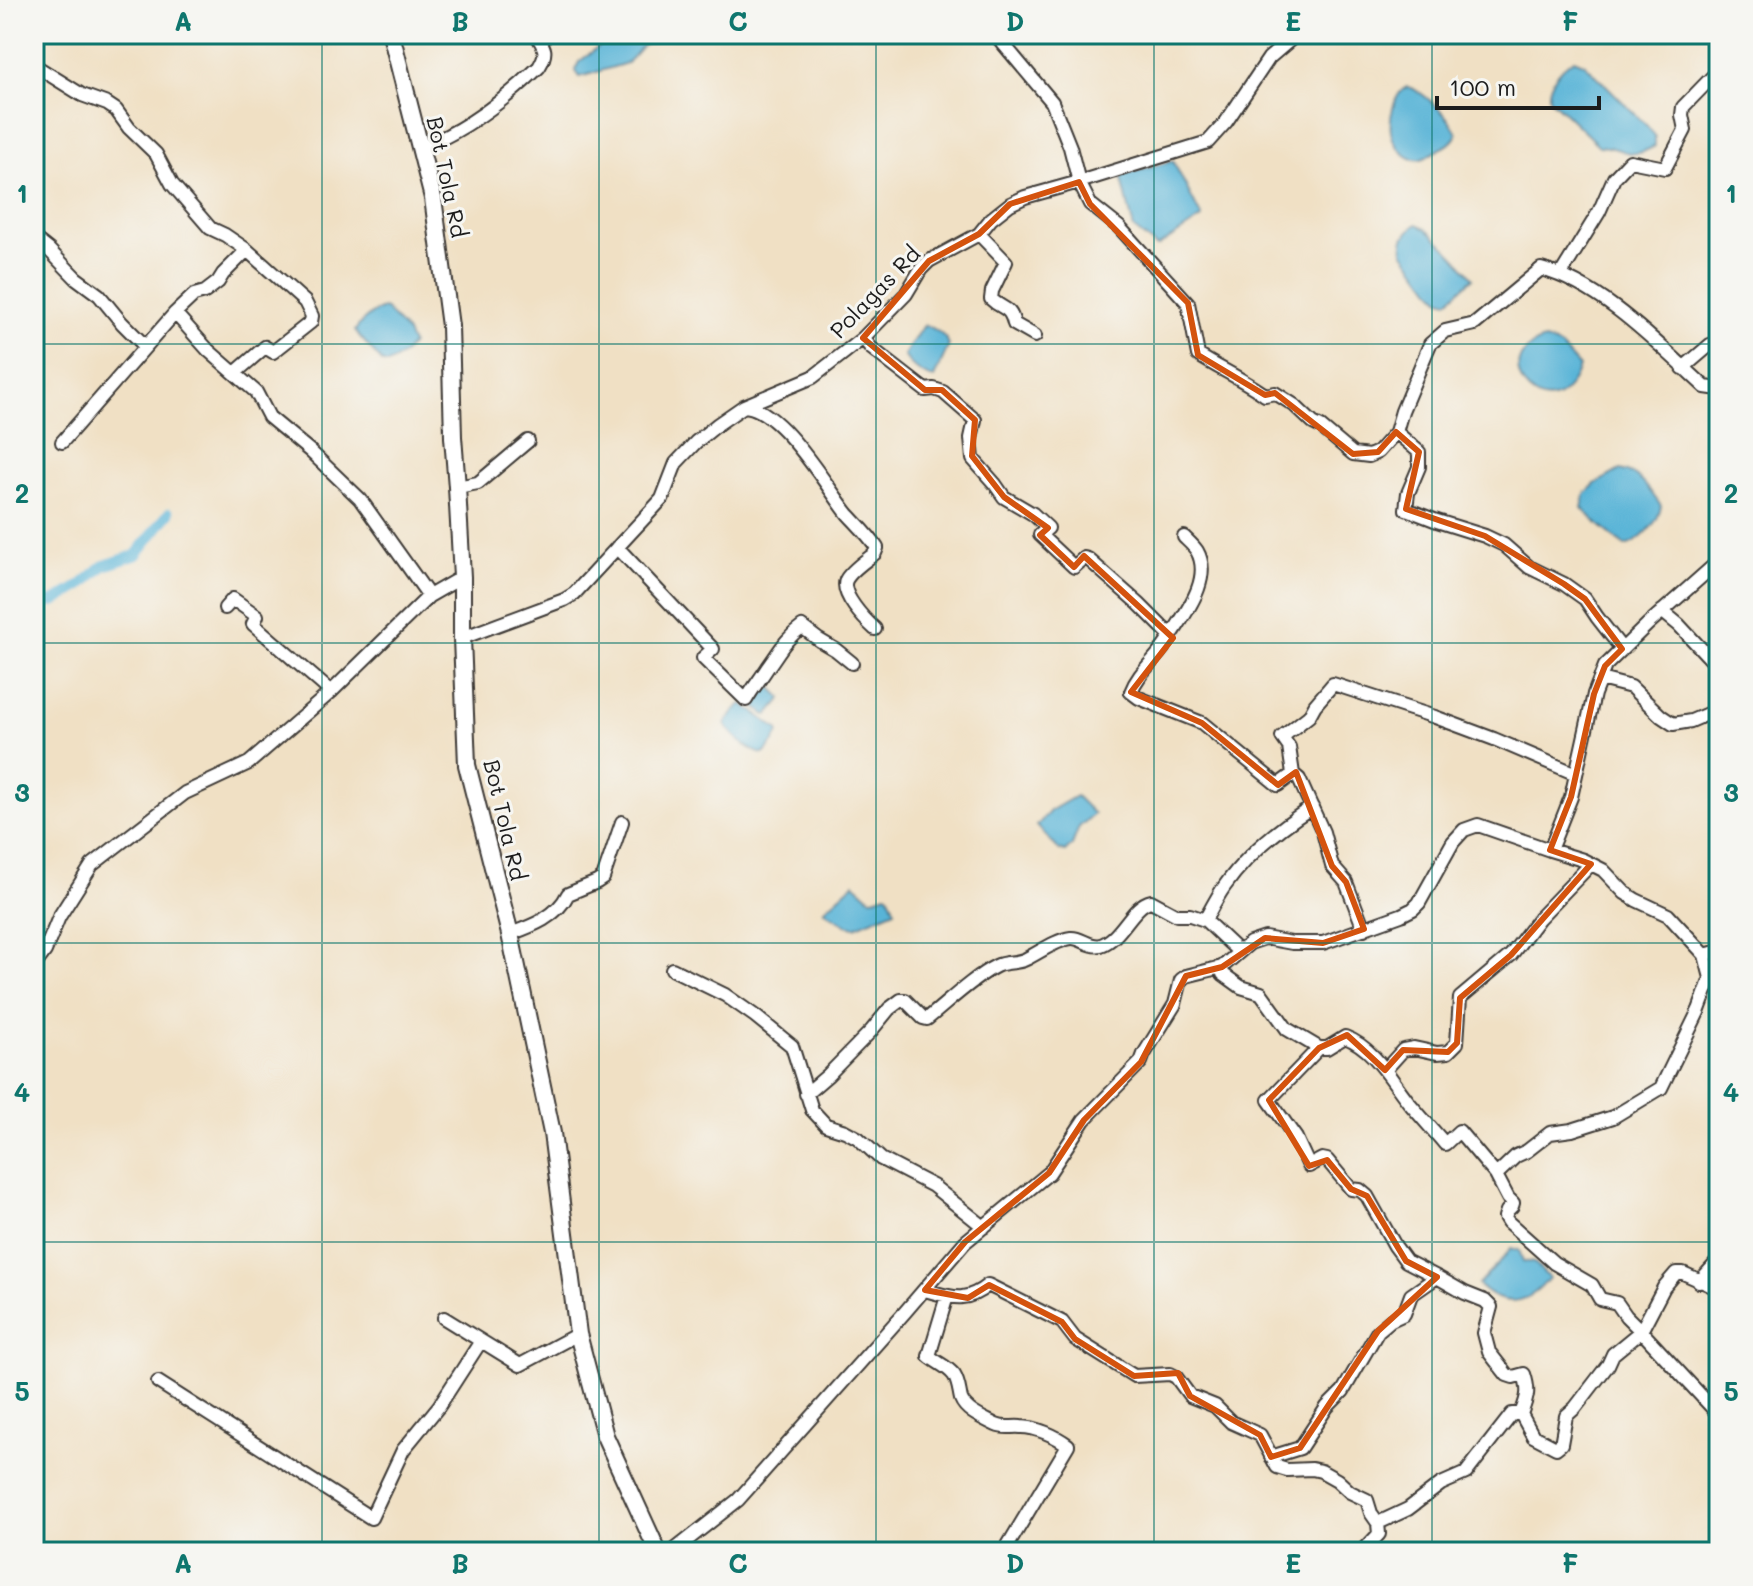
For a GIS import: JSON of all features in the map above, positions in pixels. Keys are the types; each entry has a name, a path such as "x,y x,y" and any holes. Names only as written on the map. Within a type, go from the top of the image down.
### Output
{"main road":[{"name":"Bot Tola Rd","path":"391,34 433,198 450,326 467,765 510,934 552,1133 578,1334 605,1436 658,1552"}],"street":[{"path":"420,148 442,140 482,116 539,67 544,59 544,47 536,34"},
{"path":"995,34 1052,102 1070,147 1079,182 1090,204 1119,227 1188,303 1198,355 1243,379 1265,395 1275,393 1294,405 1353,454 1369,456 1378,452 1396,432 1430,344 1437,336 1475,324 1541,269 1575,281 1628,318 1705,387 1719,389"},
{"name":"Polagas Rd","path":"462,638 574,594 662,499 676,463 696,442 744,406 813,377 863,338 906,294 929,261 979,234 991,219 1010,204 1208,142 1226,122 1269,58 1295,35"},
{"path":"34,65 82,95 116,110 129,128 156,154 172,184 210,228 247,250 305,302 313,319 273,352 265,347 235,373"},
{"path":"1561,274 1599,212 1614,178 1630,161 1665,168 1685,130 1683,107 1719,70"},
{"path":"979,234 1006,262 991,299 1004,307 1014,324 1035,336"},
{"path":"34,238 99,295 145,346"},
{"path":"62,442 175,313 194,295 205,292 218,282 247,250"},
{"path":"175,313 208,350 256,392 269,417 360,499 429,596"},
{"path":"863,338 871,348 925,390 943,392 975,420 971,438 973,459 1004,497 1033,514 1048,528 1040,535 1074,567 1084,558 1088,559 1171,636"},
{"path":"1683,368 1710,345 1719,342"},
{"path":"744,406 764,413 791,437 877,548 846,580 845,589 859,615 875,629"},
{"path":"1396,432 1419,452 1419,467 1408,493 1406,509 1504,545 1529,567 1564,584 1585,599 1622,649"},
{"path":"457,487 478,483 528,441"},
{"path":"1184,537 1197,551 1202,568 1200,583 1165,647 1136,680 1131,692 1202,723 1278,785 1293,774"},
{"path":"617,547 713,649 703,658 746,700 782,644 802,627 852,663"},
{"path":"1550,850 1571,797 1594,694 1605,666 1719,561"},
{"path":"34,966 45,951 59,917 92,865 185,793 249,763 331,692 429,596 462,577"},
{"path":"225,608 233,599 257,616 253,624 331,692"},
{"path":"1662,611 1719,668"},
{"path":"1600,679 1631,687 1673,724 1691,721 1712,712 1719,715"},
{"path":"1364,929 1346,882 1332,866 1323,832 1299,779 1293,774 1289,747 1282,737 1309,716 1333,684 1435,717 1576,774"},
{"path":"1205,920 1223,887 1247,859 1270,836 1312,807"},
{"path":"510,934 536,925 550,916 568,894 603,878 622,822"},
{"path":"672,1552 738,1500 965,1242 1049,1173 1084,1120 1141,1062 1175,1004 1181,980 1222,967 1250,943 1265,938 1292,943 1323,943 1413,909 1453,842 1464,830 1478,825 1603,870 1625,893 1668,915 1705,955 1711,978 1661,1088 1613,1117 1572,1130 1550,1133 1516,1156 1496,1175"},
{"path":"1385,1070 1403,1050 1414,1048 1448,1052 1457,1043 1460,998 1511,955 1546,910 1591,864"},
{"path":"806,1094 901,1000 927,1019 998,965 1021,961 1074,937 1092,945 1101,945 1132,918 1143,903 1151,901 1177,915 1205,920 1239,952"},
{"path":"1705,955 1719,951"},
{"path":"1222,967 1223,974 1241,987 1261,993 1287,1029 1319,1048 1327,1048 1345,1037 1362,1047 1385,1070 1445,1144 1459,1131 1496,1175 1513,1203 1505,1217 1508,1222 1554,1263 1592,1285 1600,1299 1617,1303 1719,1415"},
{"path":"672,969 725,995 792,1046 812,1110 826,1125 858,1138 881,1159 933,1186 984,1227"},
{"path":"1319,1048 1269,1100 1296,1138 1309,1166 1322,1159 1327,1160 1351,1189 1360,1190 1367,1196 1406,1261 1485,1301 1491,1307 1484,1333 1489,1352 1507,1375 1524,1374 1527,1383 1529,1394 1521,1414"},
{"path":"1699,1282 1719,1260"},
{"path":"1521,1414 1533,1436 1556,1448 1561,1444 1566,1416 1608,1365 1613,1354 1641,1331 1664,1287 1676,1273 1683,1273 1719,1289"},
{"path":"1271,1457 1300,1448 1327,1407 1343,1391 1378,1331 1404,1314 1411,1295 1437,1277"},
{"path":"925,1290 968,1298 988,1285 1062,1322 1075,1339 1134,1376 1170,1374 1176,1377 1190,1396 1215,1406 1231,1422 1260,1435 1277,1467 1287,1470 1312,1469 1329,1475 1350,1492 1367,1500 1378,1523 1379,1534 1362,1552"},
{"path":"947,1296 929,1356 953,1373 966,1408 1001,1428 1025,1426 1068,1445 1004,1552"},
{"path":"444,1318 520,1365 578,1334"},
{"path":"158,1382 371,1518 403,1450 439,1406 481,1341"},
{"path":"1378,1523 1408,1509 1441,1484 1466,1473 1512,1414 1521,1414"}],"highlighted area":[{"path":"1079,182 1090,204 1188,303 1198,355 1265,395 1275,393 1353,454 1378,452 1396,432 1419,452 1406,509 1485,536 1564,584 1585,599 1622,649 1605,666 1594,694 1571,797 1550,850 1591,864 1511,955 1460,998 1457,1043 1448,1052 1403,1050 1385,1070 1347,1035 1319,1048 1269,1100 1309,1166 1327,1160 1351,1189 1367,1196 1406,1261 1437,1277 1378,1331 1300,1448 1271,1457 1260,1435 1190,1396 1178,1373 1134,1376 1075,1339 1062,1322 989,1285 968,1298 925,1290 965,1242 1049,1173 1084,1120 1141,1062 1186,976 1222,967 1265,938 1323,943 1364,929 1346,882 1332,866 1296,772 1278,785 1202,723 1131,692 1173,638 1084,556 1074,567 1040,535 1048,528 1004,497 972,456 975,420 942,390 925,390 863,338 929,261 979,234 1010,204"}],"water":[{"path":"615,34 665,34 656,42 643,45 627,63 580,77 575,70 579,62"},
{"path":"1574,59 1584,63 1647,126 1655,136 1655,146 1632,153 1599,146 1549,98 1556,76"},
{"path":"1407,87 1436,106 1457,134 1450,143 1422,159 1411,158 1402,152 1391,132 1393,106"},
{"path":"1173,161 1202,218 1157,247 1134,229 1121,176"},
{"path":"1417,224 1438,240 1473,278 1448,301 1441,299 1431,289 1403,251 1406,235"},
{"path":"383,308 407,333 412,344 403,355 388,364 383,363 355,331 367,317"},
{"path":"925,325 940,333 949,345 934,378 917,370 904,355"},
{"path":"1546,340 1561,347 1579,367 1569,387 1557,397 1545,398 1534,394 1519,374 1519,362 1525,352 1537,342"},
{"path":"1620,470 1639,479 1661,506 1657,519 1648,531 1625,546 1582,508 1585,494 1595,484"},
{"path":"763,679 782,698 768,715 750,702"},
{"path":"743,704 779,733 764,754 742,743 725,724"},
{"path":"1076,796 1094,814 1079,827 1072,845 1065,852 1059,850 1037,826 1050,811"},
{"path":"854,883 871,898 888,894 895,910 855,927 846,925 824,910"},
{"path":"1511,1248 1519,1250 1523,1261 1534,1263 1549,1278 1533,1294 1515,1301 1497,1298 1478,1285"}],"waterway":[{"path":"34,604 55,601 80,586 103,566 136,555 169,513"}]}
